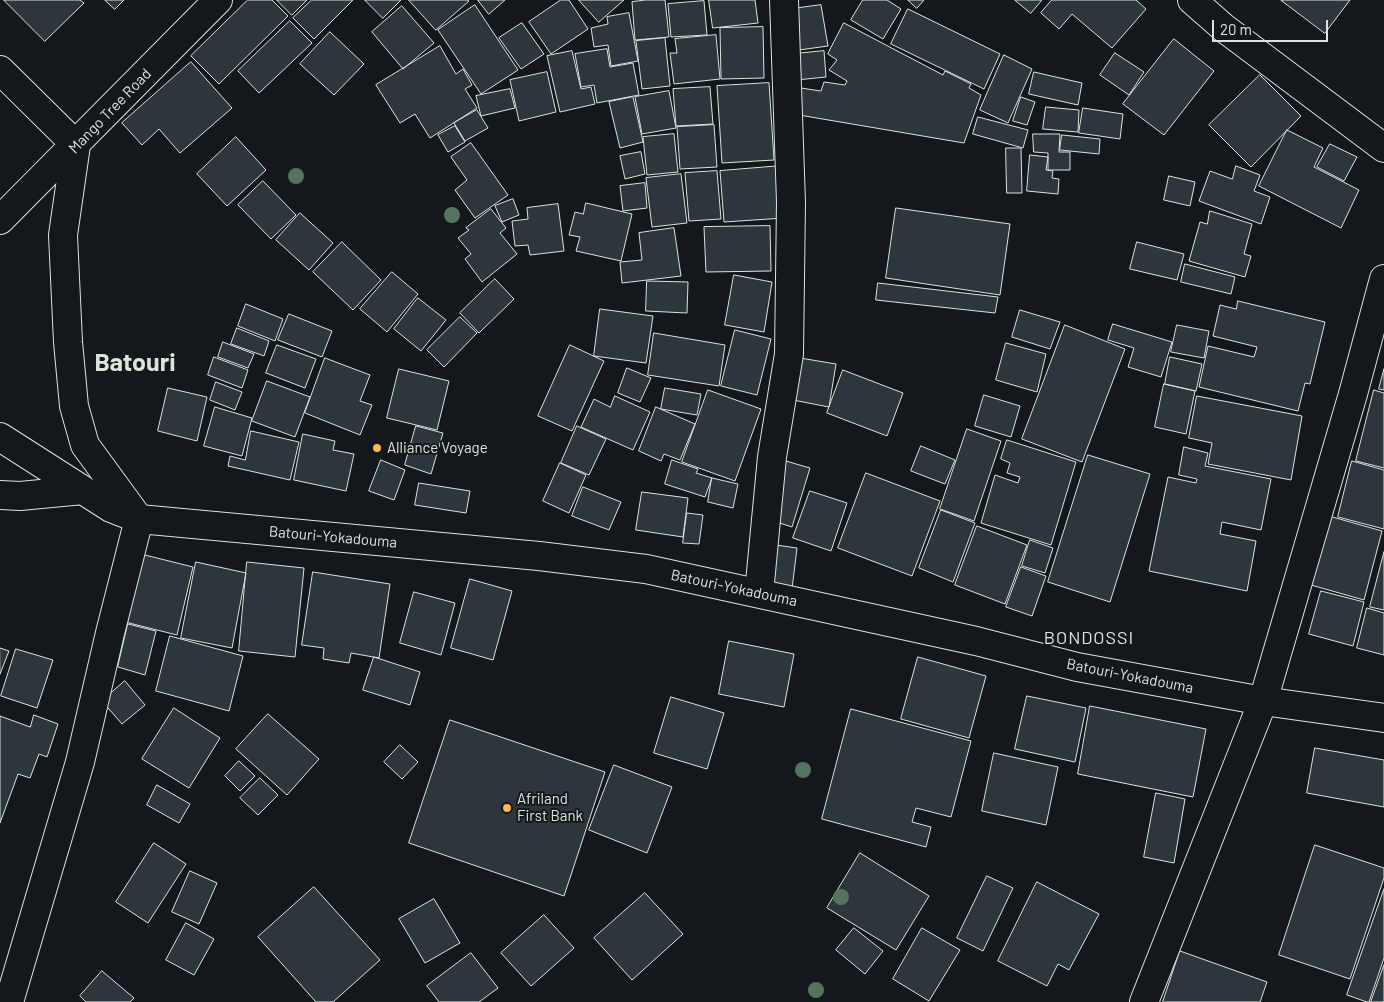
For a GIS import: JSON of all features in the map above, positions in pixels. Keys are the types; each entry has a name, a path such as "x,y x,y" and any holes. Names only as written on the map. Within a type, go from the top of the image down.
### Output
{"main road":[{"name":"Mango Tree Road","path":"0,220 218,0"},
{"path":"759,593 772,456 790,354 790,202 784,0"},
{"path":"1192,0 1224,28 1384,148"},
{"path":"0,70 76,145 63,235 68,342 74,406 85,445 140,519 110,633 80,762 9,1002"},
{"path":"1144,1002 1263,701 1384,280"},
{"name":"Batouri-Yokadouma","path":"0,438 110,508 140,519 539,556 646,569 976,641 1077,667 1263,701 1384,718"},
{"path":"0,495 20,496 84,490"}],"building":[{"path":"4,0 80,0 84,3 45,41"},
{"path":"105,0 124,0 115,9"},
{"path":"248,0 272,0 288,16 219,84 191,56"},
{"path":"277,0 307,0 292,15"},
{"path":"312,0 353,0 314,39 293,18"},
{"path":"365,0 401,0 383,18"},
{"path":"409,0 467,0 469,1 436,30"},
{"path":"478,0 505,0 489,14"},
{"path":"561,0 569,0 588,29 551,54 529,22"},
{"path":"579,0 624,0 599,22"},
{"path":"665,0 669,37 635,40 632,2"},
{"path":"709,0 755,0 758,23 713,28"},
{"path":"863,0 887,0 901,9 883,39 851,20"},
{"path":"908,0 924,0 917,8"},
{"path":"1015,0 1042,0 1031,13"},
{"path":"1052,0 1136,0 1146,9 1112,48 1072,14 1059,29 1041,13"},
{"path":"1281,0 1350,0 1325,33"},
{"path":"704,1 707,35 671,37 668,4"},
{"path":"475,5 518,70 481,94 438,30"},
{"path":"821,5 828,46 799,50 792,9"},
{"path":"402,6 434,43 403,69 372,32"},
{"path":"908,9 1000,54 984,89 891,44"},
{"path":"629,13 638,61 611,66 608,45 594,47 591,28 608,24 607,17"},
{"path":"290,21 312,43 259,93 238,71"},
{"path":"522,23 544,54 521,69 499,38"},
{"path":"844,23 943,75 945,71 971,84 969,88 981,95 964,143 799,115 801,88 821,91 824,82 845,85 847,81 829,70 837,60 828,54"},
{"path":"763,27 764,78 721,79 720,28"},
{"path":"330,32 364,64 334,95 300,64"},
{"path":"716,35 720,79 674,84 670,53 677,53 675,39"},
{"path":"665,38 670,86 642,89 636,41"},
{"path":"1174,39 1214,71 1164,135 1123,104"},
{"path":"440,46 456,74 463,69 472,85 465,89 477,108 430,138 415,114 400,123 376,85"},
{"path":"607,49 610,67 633,63 639,95 597,103 594,85 581,87 575,54"},
{"path":"572,51 581,89 591,87 595,104 560,112 547,56"},
{"path":"824,51 826,77 796,80 794,54"},
{"path":"1115,53 1144,72 1129,95 1100,75"},
{"path":"1004,55 1032,69 1008,123 980,110"},
{"path":"191,62 232,108 180,153 159,129 142,145 122,123"},
{"path":"547,72 556,112 519,121 510,80"},
{"path":"1034,72 1082,83 1078,105 1029,94"},
{"path":"1260,75 1301,116 1251,167 1209,125"},
{"path":"769,83 774,160 722,163 717,86"},
{"path":"710,87 713,124 676,126 673,89"},
{"path":"510,89 515,108 481,116 476,96"},
{"path":"669,91 676,128 642,134 635,97"},
{"path":"633,97 643,142 620,148 609,102"},
{"path":"1021,97 1035,102 1027,125 1013,121"},
{"path":"1046,107 1079,110 1078,132 1043,129"},
{"path":"1083,108 1123,114 1120,139 1079,133"},
{"path":"477,110 488,128 465,141 454,123"},
{"path":"978,117 1028,130 1023,148 973,134"},
{"path":"714,125 717,167 680,169 677,127"},
{"path":"455,126 465,142 448,152 438,135"},
{"path":"1287,130 1323,148 1314,167 1359,190 1341,228 1259,186"},
{"path":"674,134 678,172 647,175 643,137"},
{"path":"1033,134 1060,134 1059,152 1070,152 1070,170 1048,170 1048,153 1034,152"},
{"path":"1062,135 1100,139 1099,154 1060,150"},
{"path":"236,137 266,170 227,206 197,174"},
{"path":"471,143 508,195 475,218 455,190 467,180 451,157"},
{"path":"1330,144 1357,157 1344,181 1317,167"},
{"path":"1006,148 1021,148 1022,193 1007,193"},
{"path":"641,152 645,174 625,179 620,156"},
{"path":"1030,155 1048,157 1046,170 1053,171 1052,178 1059,179 1058,194 1027,191"},
{"path":"781,166 784,218 724,222 720,171"},
{"path":"1236,166 1260,175 1254,191 1270,197 1261,224 1199,201 1210,171 1232,179"},
{"path":"717,171 721,219 689,221 685,173"},
{"path":"681,174 687,223 652,227 646,178"},
{"path":"1169,176 1195,182 1190,206 1164,200"},
{"path":"263,181 296,215 271,239 238,205"},
{"path":"645,183 647,208 623,211 620,186"},
{"path":"513,199 519,215 502,222 495,206"},
{"path":"586,203 632,214 621,261 576,251 580,237 569,235 575,212 583,214"},
{"path":"558,204 564,251 530,255 528,245 515,246 512,221 528,219 527,208"},
{"path":"896,208 1010,224 1000,295 886,278"},
{"path":"491,209 506,228 500,233 517,254 482,282 465,259 471,254 458,238 469,230 466,228"},
{"path":"1210,211 1252,224 1244,254 1251,256 1245,277 1189,261 1200,222 1207,224"},
{"path":"300,213 333,243 309,270 276,240"},
{"path":"770,226 771,271 706,272 704,227"},
{"path":"674,228 681,276 622,283 620,262 642,260 639,233"},
{"path":"342,242 381,280 353,310 313,272"},
{"path":"1137,242 1184,254 1177,280 1130,269"},
{"path":"1185,264 1235,277 1231,294 1181,282"},
{"path":"392,272 418,294 387,332 360,309"},
{"path":"734,275 772,282 764,332 725,325"},
{"path":"495,279 514,299 479,333 460,313"},
{"path":"647,281 688,282 687,313 646,311"},
{"path":"878,283 998,297 995,313 876,300"},
{"path":"418,298 446,320 421,351 394,329"},
{"path":"1238,301 1325,322 1310,384 1305,383 1298,411 1199,387 1208,346 1254,357 1257,347 1213,336 1220,305 1236,309"},
{"path":"246,304 283,319 275,341 238,326"},
{"path":"600,309 653,316 646,363 594,356"},
{"path":"1020,310 1060,322 1050,349 1012,337"},
{"path":"289,314 332,331 322,357 278,340"},
{"path":"460,317 477,333 444,367 427,350"},
{"path":"1113,324 1172,342 1161,377 1128,367 1134,348 1108,340"},
{"path":"1065,325 1125,349 1082,462 1022,439"},
{"path":"1177,325 1209,331 1204,358 1171,352"},
{"path":"237,328 269,341 264,356 231,344"},
{"path":"735,330 771,339 757,395 721,386"},
{"path":"654,333 725,345 719,386 648,375"},
{"path":"223,342 254,354 248,368 218,357"},
{"path":"1006,343 1046,354 1037,392 996,380"},
{"path":"277,345 316,359 305,388 266,373"},
{"path":"570,345 604,361 572,431 538,416"},
{"path":"214,357 248,370 242,388 208,375"},
{"path":"1170,357 1202,364 1196,391 1165,384"},
{"path":"325,358 370,375 360,401 372,405 360,435 305,413"},
{"path":"800,358 836,364 829,407 793,400"},
{"path":"627,368 651,378 640,402 618,393"},
{"path":"399,369 449,381 437,430 387,418"},
{"path":"1384,369 1384,390 1379,389"},
{"path":"843,370 903,393 887,436 827,413"},
{"path":"267,381 310,397 295,437 252,421"},
{"path":"216,382 242,392 235,410 210,400"},
{"path":"1164,384 1195,391 1186,434 1155,427"},
{"path":"168,388 207,397 197,441 158,431"},
{"path":"665,388 701,394 697,415 661,409"},
{"path":"708,390 761,409 735,481 682,462"},
{"path":"1374,390 1384,393 1384,468 1356,461"},
{"path":"984,395 1020,406 1011,437 975,426"},
{"path":"615,396 650,412 633,450 581,427 594,399 610,407"},
{"path":"1197,396 1302,416 1291,480 1208,464 1212,443 1189,438"},
{"path":"215,407 252,418 242,456 204,446"},
{"path":"656,407 695,424 680,460 664,454 661,461 639,451"},
{"path":"416,426 443,433 431,474 405,465"},
{"path":"577,426 606,439 589,475 561,463"},
{"path":"967,429 1001,441 974,521 940,509"},
{"path":"251,431 299,442 290,480 228,466 230,456 245,460"},
{"path":"303,434 335,441 333,450 354,454 346,491 294,480"},
{"path":"1007,440 1076,462 1051,545 981,523 995,475 1018,483 1020,477 1007,473 1010,463 1001,459"},
{"path":"921,446 955,460 945,484 911,471"},
{"path":"1184,447 1208,453 1205,466 1271,479 1261,530 1222,522 1220,534 1256,541 1247,591 1149,571 1168,477 1196,483 1197,479 1179,475"},
{"path":"1088,455 1150,474 1110,602 1048,582"},
{"path":"772,457 810,468 792,527 755,515"},
{"path":"381,460 405,470 394,500 369,491"},
{"path":"672,460 698,469 696,473 712,478 705,497 665,484"},
{"path":"1352,461 1384,470 1384,529 1338,517"},
{"path":"560,463 586,475 569,513 543,501"},
{"path":"866,473 940,501 912,576 838,548"},
{"path":"712,478 738,484 733,508 708,502"},
{"path":"419,483 470,491 466,513 415,505"},
{"path":"583,487 621,502 609,530 572,516"},
{"path":"810,491 847,503 831,551 793,538"},
{"path":"642,492 688,498 683,537 636,530"},
{"path":"941,510 975,523 953,582 919,568"},
{"path":"687,513 703,515 699,544 683,543"},
{"path":"1329,516 1382,531 1364,600 1311,585"},
{"path":"977,526 1027,545 1005,604 955,585"},
{"path":"1030,540 1053,548 1045,573 1022,566"},
{"path":"769,544 797,548 792,589 764,585"},
{"path":"1384,552 1384,610 1370,607"},
{"path":"141,554 193,567 177,635 125,622"},
{"path":"196,562 246,573 232,648 181,638"},
{"path":"247,562 304,568 295,657 239,651"},
{"path":"1021,567 1046,576 1032,616 1006,607"},
{"path":"313,572 390,584 379,658 351,653 349,663 323,659 324,648 302,645"},
{"path":"470,579 512,591 493,660 451,648"},
{"path":"1321,591 1364,602 1353,646 1309,634"},
{"path":"414,592 455,603 441,655 400,643"},
{"path":"1367,608 1384,613 1384,655 1357,648"},
{"path":"128,624 156,631 145,675 118,667"},
{"path":"170,636 243,656 229,711 156,691"},
{"path":"729,641 794,654 784,707 719,694"},
{"path":"0,648 9,651 0,674"},
{"path":"16,649 53,660 37,708 1,696"},
{"path":"374,657 420,672 410,705 363,690"},
{"path":"918,657 986,676 969,738 901,719"},
{"path":"125,681 145,705 122,724 102,701"},
{"path":"1027,696 1086,708 1075,762 1015,749"},
{"path":"671,697 724,713 707,769 654,753"},
{"path":"1090,706 1206,729 1193,797 1078,774"},
{"path":"174,708 220,738 189,788 142,759"},
{"path":"851,709 971,741 951,817 916,808 912,822 931,827 926,847 822,819"},
{"path":"268,714 319,759 287,795 236,749"},
{"path":"34,715 58,724 47,757 39,754 30,778 18,774 0,823 0,716 30,727"},
{"name":"Afriland First Bank","path":"450,720 605,772 564,896 409,843"},
{"path":"400,745 418,762 402,779 384,762"},
{"path":"1315,748 1384,760 1384,807 1307,793"},
{"path":"994,753 1058,767 1046,825 982,811"},
{"path":"239,761 255,776 240,791 225,776"},
{"path":"614,765 672,787 647,853 589,830"},
{"path":"260,778 278,795 258,815 240,798"},
{"path":"157,785 190,804 179,823 147,805"},
{"path":"1156,793 1185,799 1174,863 1144,857"},
{"path":"154,843 186,864 148,923 116,902"},
{"path":"1315,845 1384,868 1384,878 1350,979 1279,955"},
{"path":"860,853 929,896 896,950 827,908"},
{"path":"190,871 217,883 199,924 172,912"},
{"path":"987,876 1013,888 983,951 957,938"},
{"path":"1037,882 1099,914 1069,970 1058,964 1047,986 998,961"},
{"path":"314,887 380,960 333,1002 316,1002 258,937"},
{"path":"1384,889 1384,958 1369,1002 1367,1002 1347,995"},
{"path":"645,893 683,934 632,980 594,938"},
{"path":"434,899 460,943 425,963 399,919"},
{"path":"544,915 574,948 531,986 501,953"},
{"path":"186,923 214,939 194,975 166,960"},
{"path":"854,928 883,951 865,974 836,950"},
{"path":"922,928 960,950 929,1001 893,979"},
{"path":"1180,951 1267,982 1260,1002 1163,1002"},
{"path":"471,953 498,988 479,1002 439,1002 427,986"},
{"path":"1384,965 1384,1002 1371,1002"},
{"path":"102,971 134,998 130,1002 86,1002 80,996"}],"place":[{"name":"Alliance Voyage","path":"377,448"},
{"name":"Afriland First Bank","path":"507,808"}],"district":[{"name":"Batouri","path":"135,363"},
{"name":"BONDOSSI","path":"1089,638"}]}
